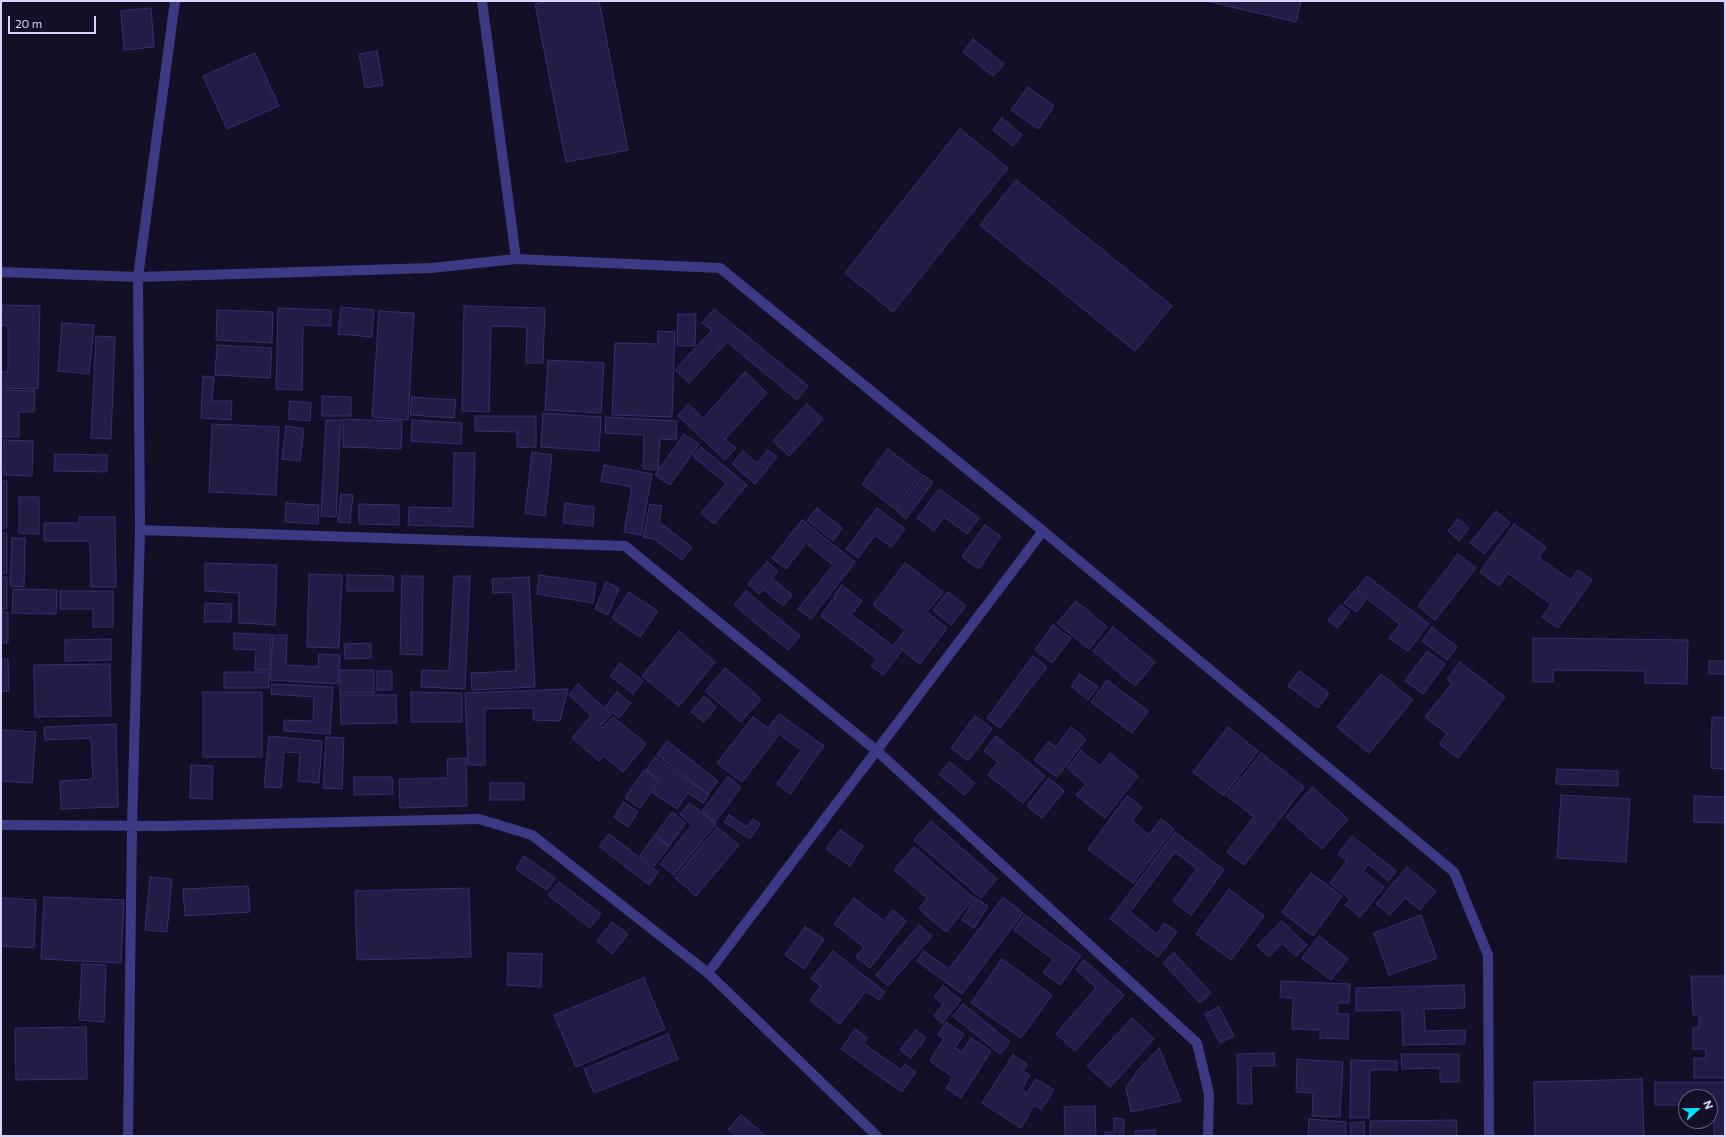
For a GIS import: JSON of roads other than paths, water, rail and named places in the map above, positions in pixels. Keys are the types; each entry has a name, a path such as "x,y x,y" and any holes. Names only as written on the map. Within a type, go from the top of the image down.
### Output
{"street":[{"path":"128,1136 132,826 140,530 138,277 175,1"},
{"path":"482,1 516,259"},
{"path":"1,272 138,277 431,268 516,259 720,268 1043,530 1454,872 1488,955 1489,1136"},
{"path":"140,530 625,546 877,751 1198,1043 1209,1094 1208,1136"},
{"path":"708,972 1043,530"},
{"path":"1,825 132,826 479,819 532,835 708,972 877,1136"}]}
